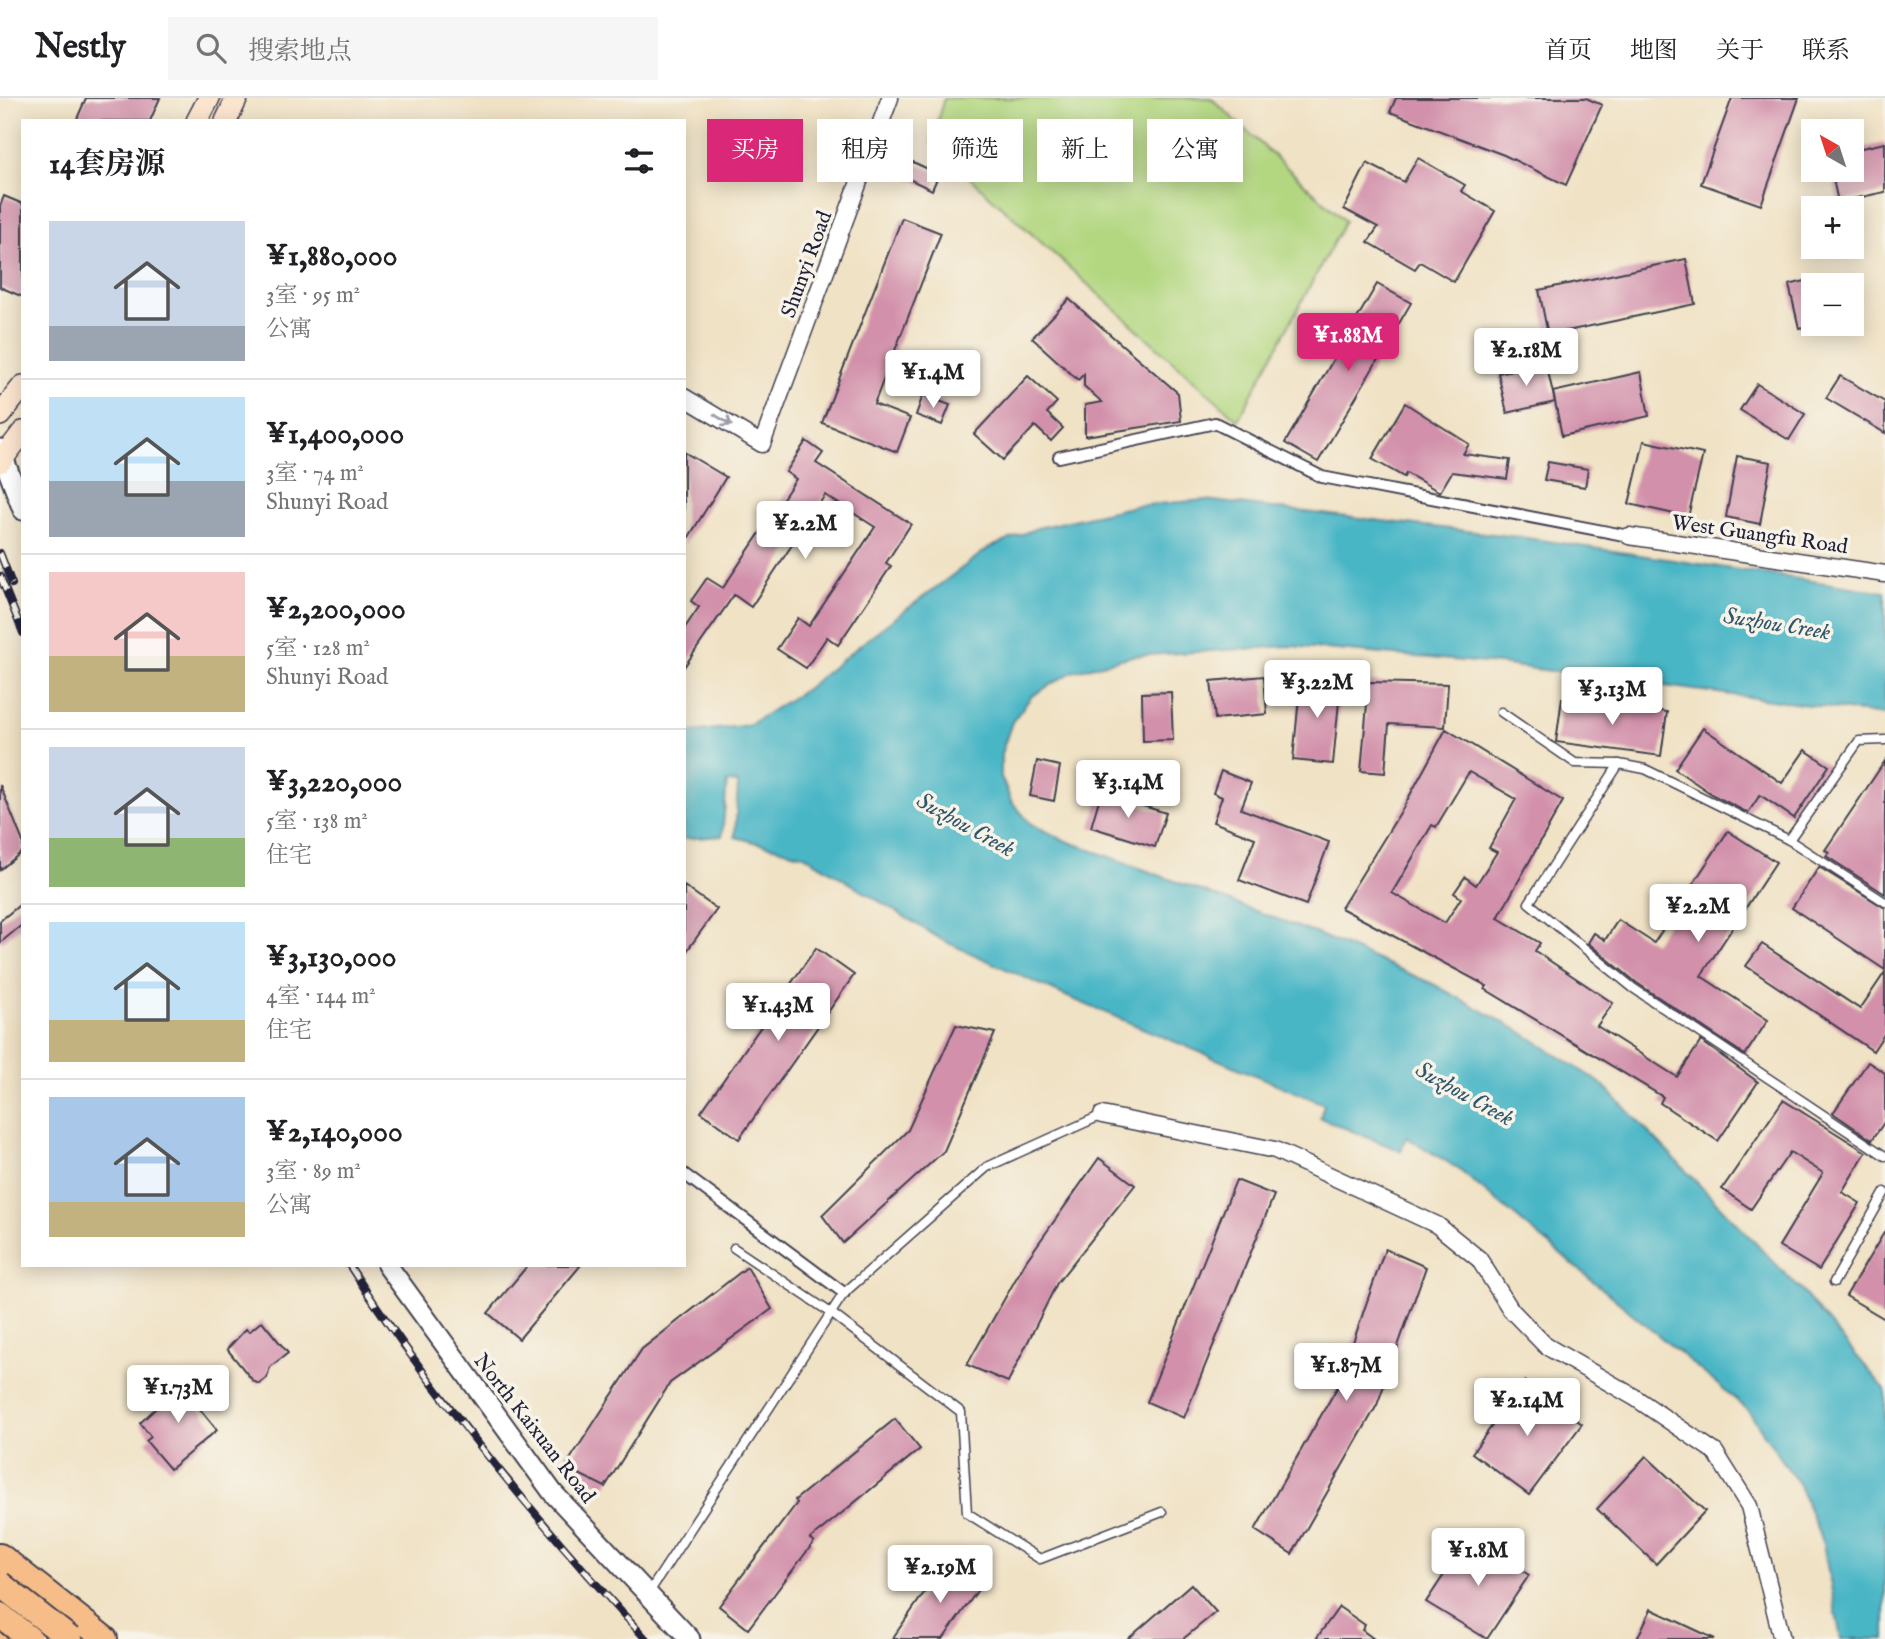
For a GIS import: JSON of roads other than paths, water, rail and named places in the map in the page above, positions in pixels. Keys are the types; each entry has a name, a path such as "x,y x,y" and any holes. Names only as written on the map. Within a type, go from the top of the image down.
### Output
{"highway":[{"path":"0,1556 105,1639"},
{"path":"0,1584 70,1639"},
{"path":"0,1615 30,1639"}],"main road":[{"path":"0,415 21,389"},
{"path":"1,457 21,434"}],"street":[{"name":"Shunyi Road","path":"686,398 762,444 890,98"},
{"path":"204,107 232,114"},
{"path":"1059,457 1215,423 1322,477 1629,536"},
{"path":"1,457 21,505"},
{"name":"West Guangfu Road","path":"1629,536 1885,574"},
{"path":"1102,1115 1275,1150 1437,1225 1479,1259 1511,1310 1546,1346 1634,1397 1715,1452 1749,1506 1782,1639"},
{"path":"686,1175 844,1293"},
{"name":"North Kaixuan Road","path":"388,1267 553,1493 690,1639"}],"lane":[{"path":"1501,712 1575,763 1619,764 1645,769 1789,840 1885,902"},
{"path":"1789,840 1859,741 1885,740"},
{"path":"1619,764 1529,903 1633,988 1885,1156"},
{"path":"648,1594 844,1293 987,1167 1102,1115"},
{"path":"1834,1282 1885,1192"},
{"path":"734,1248 831,1313 961,1412 967,1513 1040,1559 1163,1512"},
{"path":"18,1639 45,1602"}],"water":[{"name":"Suzhou Creek","path":"1205,500 1527,538 1885,592 1885,715 1498,664 1291,646 1132,656 1072,672 1032,696 1012,722 1001,754 1001,777 1011,801 1031,824 1064,840 1315,933 1433,984 1520,1031 1602,1084 1800,1289 1885,1389 1885,1639 1841,1639 1823,1544 1799,1485 1747,1409 1457,1168 1406,1137 1401,1151 1320,1118 1324,1104 1068,997 944,941 804,855 735,837 738,783 727,782 722,836 686,839 686,733 749,725 806,689 875,633 989,548 1037,528 1135,506"}],"railway":[{"path":"0,553 12,584"},
{"path":"0,576 21,628"},
{"path":"350,1267 417,1364 490,1458 566,1550 646,1639"}]}
